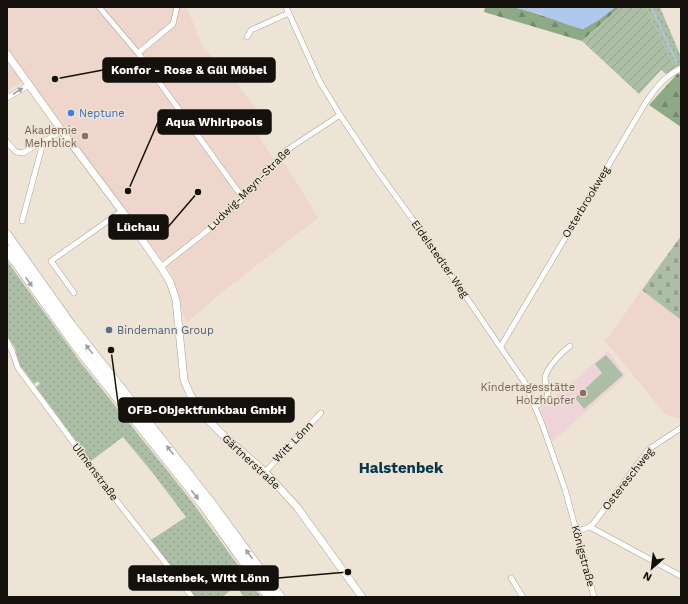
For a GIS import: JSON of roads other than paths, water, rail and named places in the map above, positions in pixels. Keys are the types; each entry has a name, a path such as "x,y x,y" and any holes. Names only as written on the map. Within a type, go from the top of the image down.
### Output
{"highway":[{"path":"7,235 75,330 211,503 280,597"},
{"path":"7,250 80,351 204,506 269,597"}],"street":[{"path":"99,7 138,53 243,198"},
{"path":"138,53 173,24 177,7"},
{"name":"Eidelstedter Weg","path":"286,7 321,84 340,115 379,174 421,231 525,383 536,407 550,446 572,514"},
{"path":"247,37 251,30 289,13"},
{"name":"Gärtnerstraße","path":"7,54 162,267 170,282 176,300 184,380 202,415 265,472 297,507 362,597"},
{"name":"Osterbrookweg","path":"501,346 646,102 659,84 669,74 681,68"},
{"path":"7,98 29,85"},
{"name":"Ludwig-Meyn-Straße","path":"162,267 216,223 243,198 287,150 340,115"},
{"path":"7,142 12,150 19,153 43,143 62,131"},
{"path":"22,221 43,143"},
{"path":"74,293 51,261 122,211"},
{"name":"Ulmenstraße","path":"7,341 18,368 103,483 192,597"},
{"path":"536,407 546,400 548,396 545,379 547,373 560,354 570,346"},
{"name":"Witt Lönn","path":"265,472 322,413"},
{"name":"Ostereschweg","path":"590,527 649,449 681,428"},
{"name":"Königstraße","path":"572,514 594,597"},
{"path":"577,532 583,528 590,527 681,576"},
{"path":"511,578 523,597"}],"water":[{"path":"514,7 615,7 600,19 583,29 537,13"}],"waterway":[{"path":"651,7 677,63"}],"place":[{"name":"Konfor - Rose & Gül Möbel","path":"55,79"},
{"name":"Neptune","path":"71,113"},
{"name":"Akademie Mehrblick","path":"85,136"},
{"name":"Aqua Whirlpools","path":"128,191"},
{"name":"Lüchau","path":"198,192"},
{"name":"Bindemann Group","path":"109,330"},
{"name":"OFB-Objektfunkbau GmbH","path":"111,350"},
{"name":"Kindertagesstätte Holzhüpfer","path":"583,393"},
{"name":"Halstenbek, Witt Lönn","path":"348,572"}],"district":[{"name":"Halstenbek","path":"401,468"}]}
